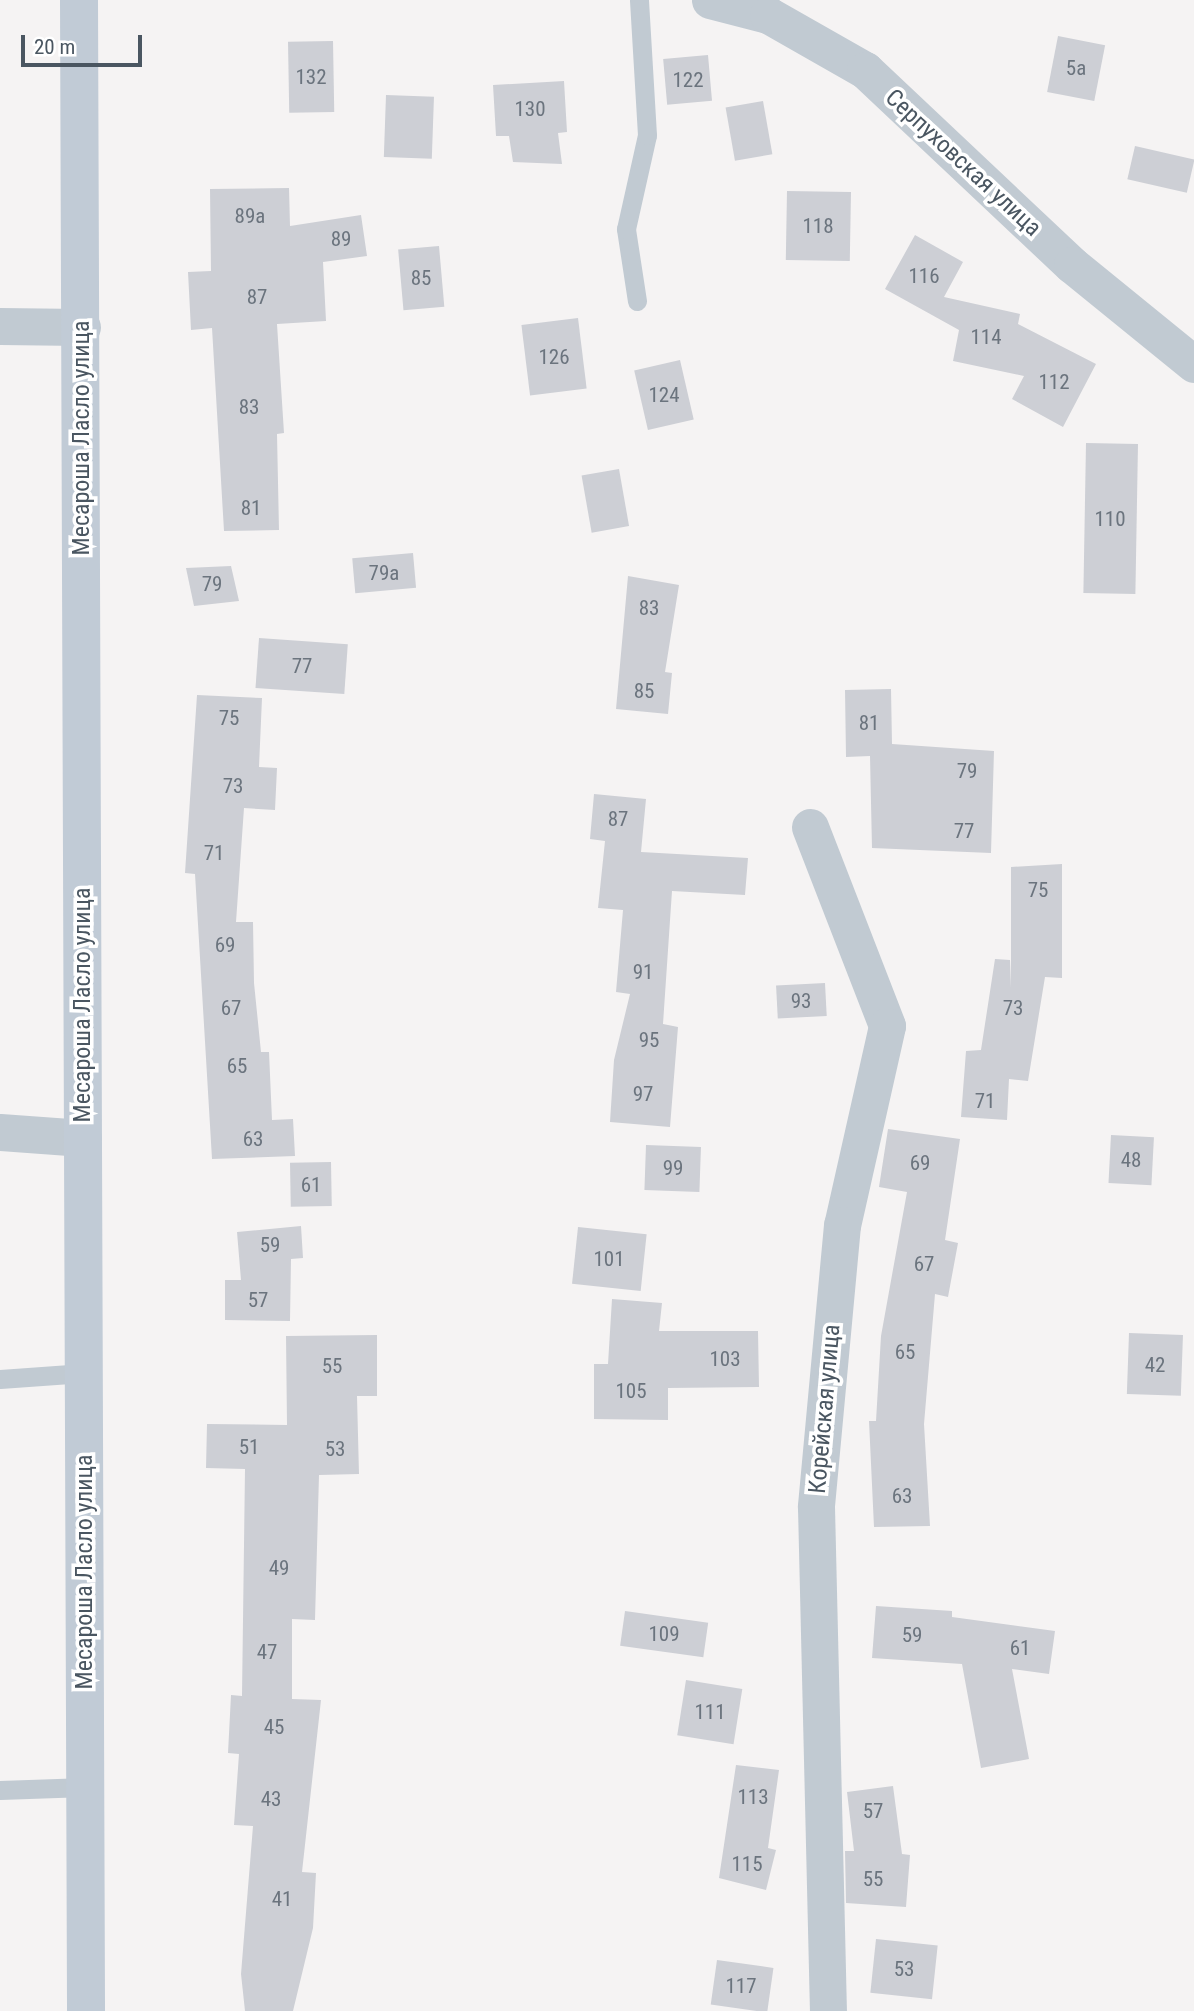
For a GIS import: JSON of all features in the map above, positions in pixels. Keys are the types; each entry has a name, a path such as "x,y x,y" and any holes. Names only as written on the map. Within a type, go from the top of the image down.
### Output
{"street":[{"name":"Месароша Ласло улица","path":"79,0 86,2011"},
{"name":"Серпуховская улица","path":"710,0 768,15 865,70 1072,265 1194,364"},
{"path":"0,326 82,327"},
{"name":"Корейская улица","path":"810,827 887,1026 842,1225 816,1507 828,2011"},
{"path":"0,1132 83,1138"}],"lane":[{"path":"637,301 626,229 647,135 639,0"},
{"path":"0,1379 84,1373"},
{"path":"0,1790 86,1787"}],"building":[{"path":"1058,36 1105,45 1094,101 1047,92"},
{"path":"333,41 334,112 289,113 288,42"},
{"path":"708,55 712,101 667,105 663,59"},
{"path":"564,81 567,132 558,133 562,164 513,162 509,136 496,136 493,85"},
{"path":"386,95 434,97 432,159 384,157"},
{"path":"763,101 772,154 735,161 726,108"},
{"path":"1135,146 1194,160 1187,193 1127,179"},
{"path":"289,188 290,226 361,215 367,256 323,262 326,321 277,324 284,433 277,434 279,530 224,531 212,328 191,330 188,272 211,271 210,189"},
{"path":"787,191 851,192 850,261 786,260"},
{"path":"915,235 963,262 944,297 1020,314 1018,324 1096,364 1063,427 1012,399 1024,376 953,361 959,330 885,289"},
{"path":"439,246 444,307 403,310 398,250"},
{"path":"578,318 587,388 530,395 521,325"},
{"path":"680,360 694,419 648,430 634,371"},
{"path":"1086,443 1138,444 1135,594 1083,593"},
{"path":"619,469 629,526 592,533 582,476"},
{"path":"413,553 416,588 355,593 352,558"},
{"path":"231,566 239,601 194,606 186,568"},
{"path":"628,576 679,585 665,672 672,673 668,714 616,709"},
{"path":"259,638 348,644 344,694 256,688"},
{"path":"891,689 892,744 994,751 991,853 872,848 870,756 846,757 845,690"},
{"path":"197,695 262,698 259,767 277,768 275,810 244,808 236,922 253,922 254,983 261,1052 269,1052 272,1120 293,1119 295,1156 212,1159 195,874 185,873"},
{"path":"594,794 646,799 641,852 748,858 745,895 672,891 663,1024 678,1027 670,1127 610,1122 614,1060 630,994 616,992 623,910 598,908 605,841 590,839"},
{"path":"1062,864 1062,978 1045,977 1028,1081 1009,1079 1007,1120 961,1117 966,1051 981,1050 995,959 1010,960 1011,988 1011,867"},
{"path":"825,983 827,1016 778,1019 776,986"},
{"path":"888,1129 960,1139 945,1240 958,1243 948,1297 935,1294 924,1424 930,1526 874,1527 869,1421 876,1421 881,1336 907,1192 879,1187"},
{"path":"1111,1135 1154,1137 1151,1185 1108,1183"},
{"path":"646,1145 701,1147 699,1192 644,1190"},
{"path":"331,1162 332,1206 291,1207 290,1163"},
{"path":"301,1226 303,1258 291,1259 290,1321 225,1320 225,1280 241,1280 237,1232"},
{"path":"578,1227 647,1234 641,1291 572,1284"},
{"path":"612,1299 662,1303 659,1331 758,1331 759,1387 668,1388 668,1420 594,1419 594,1364 608,1364"},
{"path":"1129,1333 1183,1335 1181,1396 1127,1394"},
{"path":"377,1335 377,1396 357,1396 359,1474 319,1475 315,1620 292,1619 292,1699 321,1700 302,1872 316,1873 313,1928 293,2011 245,2011 241,1974 253,1826 234,1825 239,1754 228,1753 231,1695 242,1696 245,1469 206,1468 207,1424 287,1425 286,1336"},
{"path":"876,1606 952,1611 952,1617 1055,1631 1049,1674 1012,1669 1029,1759 981,1768 962,1664 872,1658"},
{"path":"625,1611 708,1623 703,1657 620,1646"},
{"path":"686,1680 742,1689 734,1744 677,1735"},
{"path":"736,1765 779,1770 768,1848 776,1850 766,1890 719,1878"},
{"path":"893,1786 902,1854 910,1855 906,1907 846,1903 845,1851 854,1851 847,1792"},
{"path":"876,1939 938,1945 932,1999 870,1993"},
{"path":"717,1960 773,1968 767,2011 711,2005"}]}
